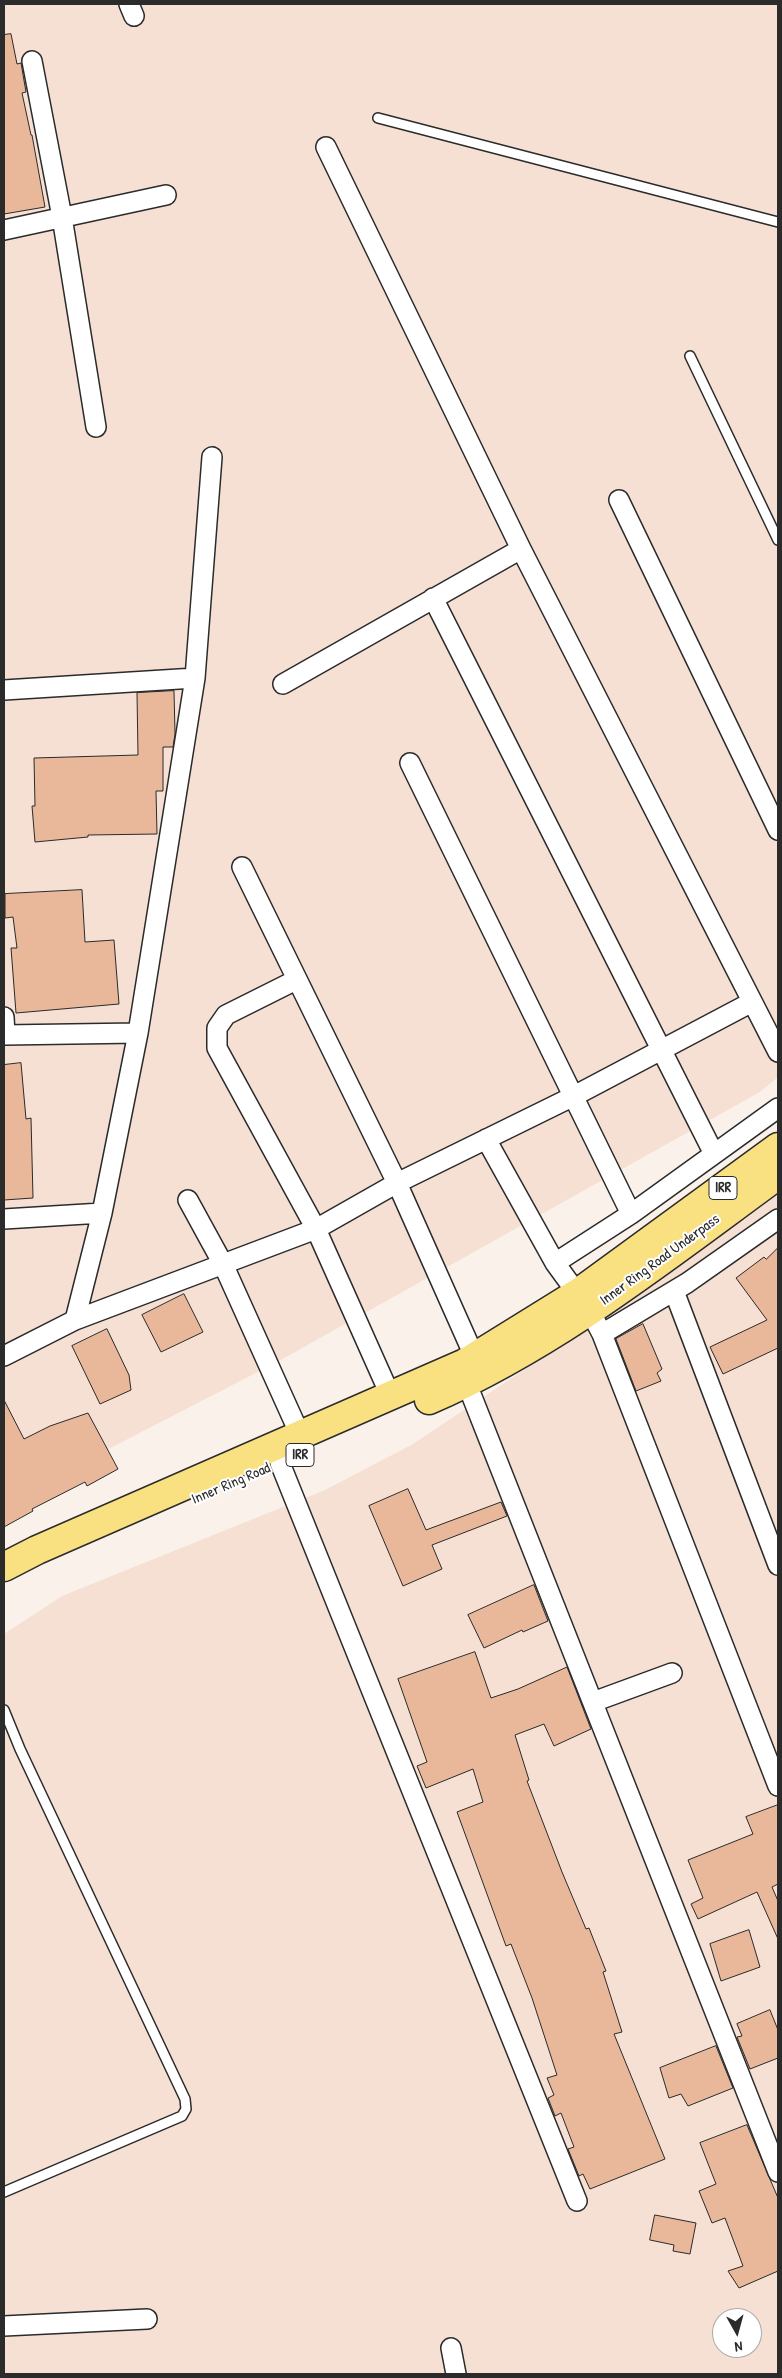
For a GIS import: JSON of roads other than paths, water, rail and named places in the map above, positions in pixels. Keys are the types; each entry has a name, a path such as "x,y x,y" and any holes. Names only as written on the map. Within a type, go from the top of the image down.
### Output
{"main road":[{"name":"Inner Ring Road Underpass","path":"590,1313 778,1147"},
{"name":"Inner Ring Road Underpass","path":"590,1313 778,1174"},
{"name":"Inner Ring Road","path":"4,1567 54,1542 392,1397 474,1358 590,1313"},
{"name":"Inner Ring Road","path":"4,1587 57,1559 467,1384 590,1313"}],"street":[{"path":"32,61 62,217 96,427"},
{"path":"326,147 521,550 778,1052"},
{"path":"4,230 166,195"},
{"path":"75,1320 102,1212 138,1033 195,678 212,457"},
{"path":"619,500 778,830"},
{"path":"282,684 521,550"},
{"path":"433,598 714,1154"},
{"path":"4,690 195,678"},
{"path":"410,763 630,1214"},
{"path":"242,867 397,1183 474,1358"},
{"path":"296,980 226,1015 217,1028 217,1048 316,1229 392,1397"},
{"path":"4,1356 75,1320 316,1229 397,1183 574,1096 752,1002"},
{"path":"4,1029 138,1033"},
{"path":"556,1263 630,1214 778,1108"},
{"path":"486,1139 556,1263 590,1313 778,1786"},
{"path":"188,1200 223,1264 301,1436"},
{"path":"4,1220 102,1212"},
{"path":"590,1313 674,1291 778,1219"},
{"path":"674,1291 777,1561"},
{"path":"467,1384 778,2172"},
{"path":"280,1463 577,2201"},
{"path":"593,1702 672,1673"},
{"path":"4,2326 148,2319"},
{"path":"451,2348 456,2374"}],"lane":[{"path":"378,118 778,222"},
{"path":"690,356 778,540"},
{"path":"4,1710 24,1758 185,2099 186,2109 182,2116 4,2192"}]}
